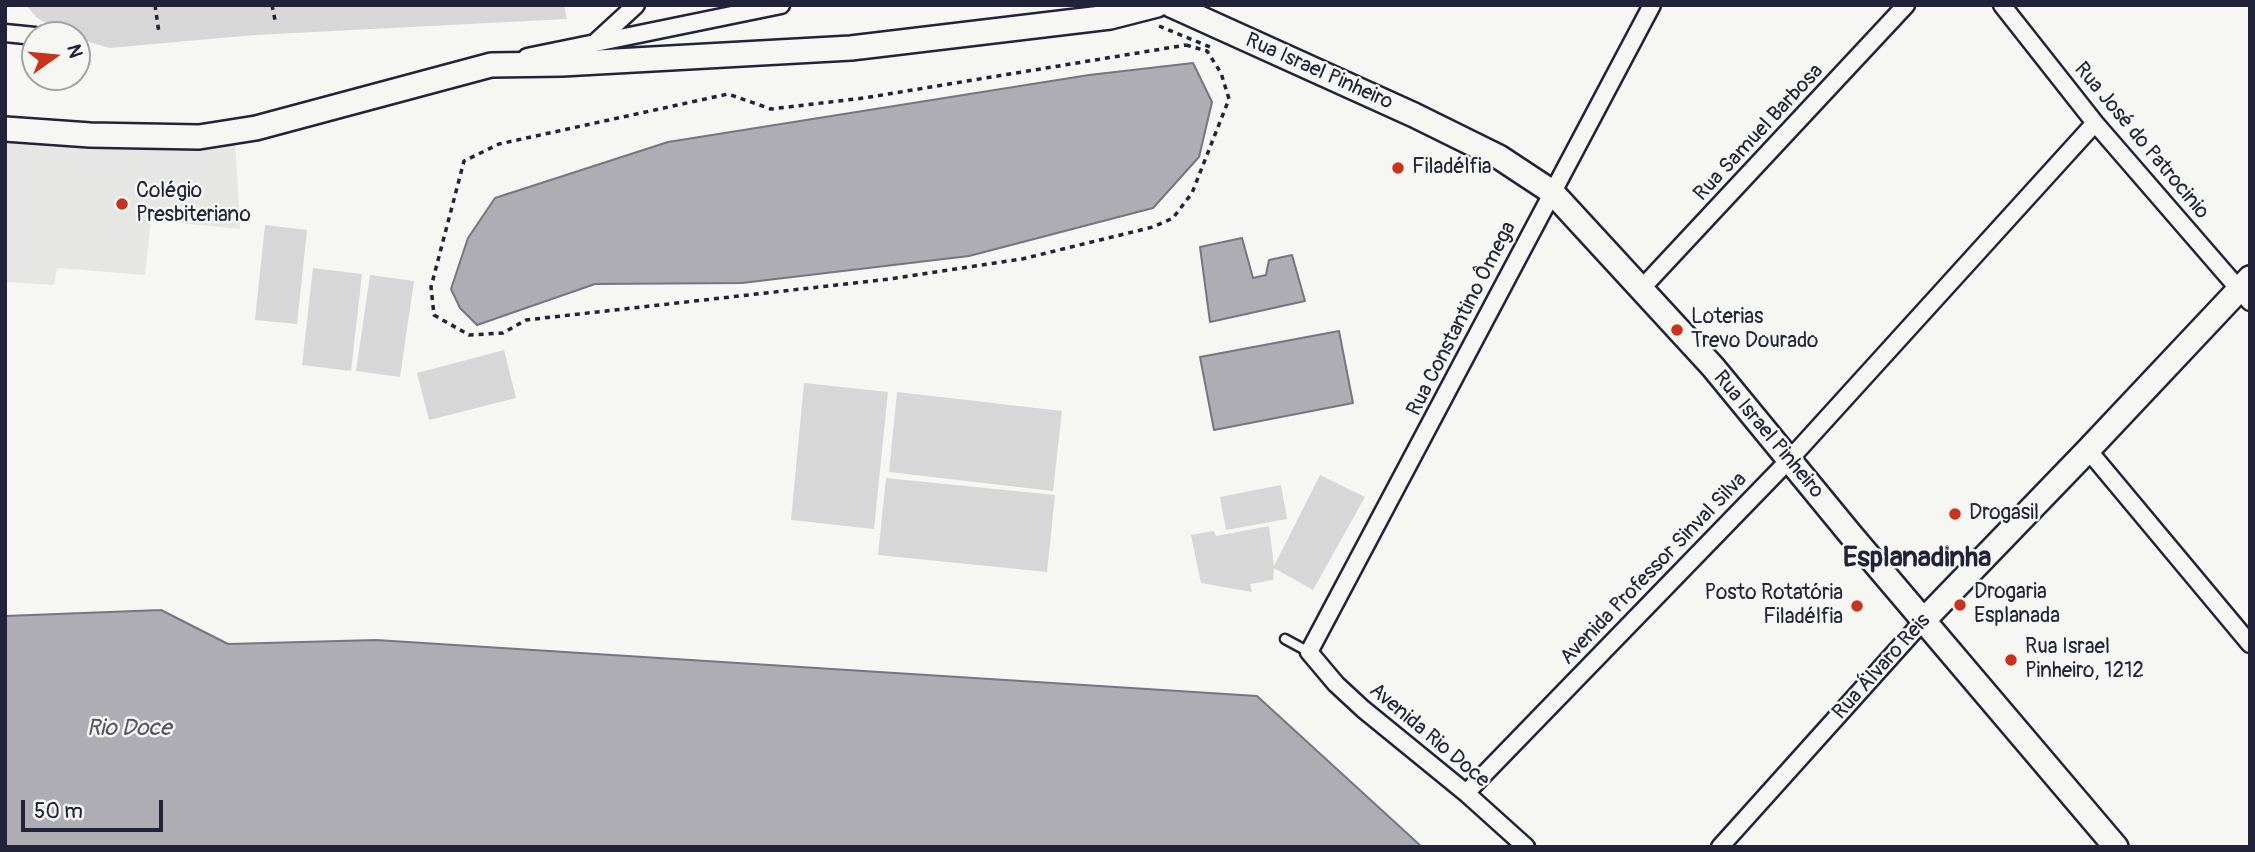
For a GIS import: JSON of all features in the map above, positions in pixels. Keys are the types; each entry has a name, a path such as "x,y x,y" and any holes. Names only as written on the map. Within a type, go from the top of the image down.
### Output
{"street":[{"path":"596,42 636,5"},
{"path":"5,129 90,135 219,134 256,128 491,65 596,42 705,13 782,5"},
{"path":"491,65 562,64 851,48 1110,17 1157,5"},
{"name":"Rua Israel Pinheiro","path":"1171,5 1414,115 1499,157 1552,192 1713,368 2116,847"},
{"name":"Rua Constantino Ômega","path":"1309,652 1652,5"},
{"name":"Rua Samuel Barbosa","path":"1642,288 1906,5"},
{"name":"Rua José do Patrocinio","path":"2002,5 2095,122 2246,289"},
{"name":"Avenida Professor Sinval Silva","path":"1466,793 1789,460 2095,122"},
{"name":"Rua Álvaro Reis","path":"1720,847 1924,620 2246,289"},
{"path":"2088,450 2250,644"},
{"name":"Avenida Rio Doce","path":"1309,652 1336,684 1363,709 1527,847"}],"lane":[{"path":"1285,639 1309,652"}],"path":[{"path":"155,5 159,33"},
{"path":"272,5 275,20"},
{"path":"1186,45 1207,51 1221,73 1228,99 1192,193 1173,218 1153,227 1022,258 890,279 526,320 503,333 480,335 469,335 434,315 431,287 464,161 499,144 728,94 771,109 877,96 1186,45"}],"shaded area":[{"path":"26,5 564,5 567,19 255,35 109,48 91,42 91,21 42,21"},
{"name":"Colégio Presbiteriano","path":"5,136 235,142 240,229 151,220 145,275 57,268 54,285 5,282"},
{"path":"265,225 307,230 297,324 255,320"},
{"path":"313,268 362,274 351,371 302,365"},
{"path":"370,275 414,281 400,377 356,371"},
{"path":"504,350 516,398 429,420 417,373"},
{"path":"804,383 888,392 874,529 791,520"},
{"path":"897,392 1062,411 1053,491 889,472"},
{"path":"1320,475 1365,497 1313,590 1274,568 1273,580 1250,584 1252,592 1201,583 1191,535 1214,531 1216,536 1269,526 1274,566"},
{"path":"886,478 1055,495 1047,572 878,555"},
{"path":"1281,485 1287,519 1226,530 1220,497"}],"water":[{"path":"1193,63 1212,102 1199,157 1153,208 969,256 742,283 595,284 477,325 460,308 451,289 468,238 495,198 668,142 1089,75"},
{"path":"1242,238 1253,278 1266,275 1269,260 1292,255 1305,301 1210,322 1200,247"},
{"path":"1339,331 1353,403 1214,430 1200,357"},
{"name":"Rio Doce","path":"161,610 228,644 376,640 1257,696 1422,847 5,847 5,616"}],"place":[{"name":"Filadélfia","path":"1398,168"},
{"name":"Colégio Presbiteriano","path":"122,204"},
{"name":"Loterias Trevo Dourado","path":"1677,330"},
{"name":"Drogasil","path":"1955,514"},
{"name":"Drogaria Esplanada","path":"1960,605"},
{"name":"Posto Rotatória Filadélfia","path":"1857,606"},
{"name":"Rua Israel Pinheiro, 1212","path":"2011,660"}],"district":[{"name":"Esplanadinha","path":"1917,559"}]}
